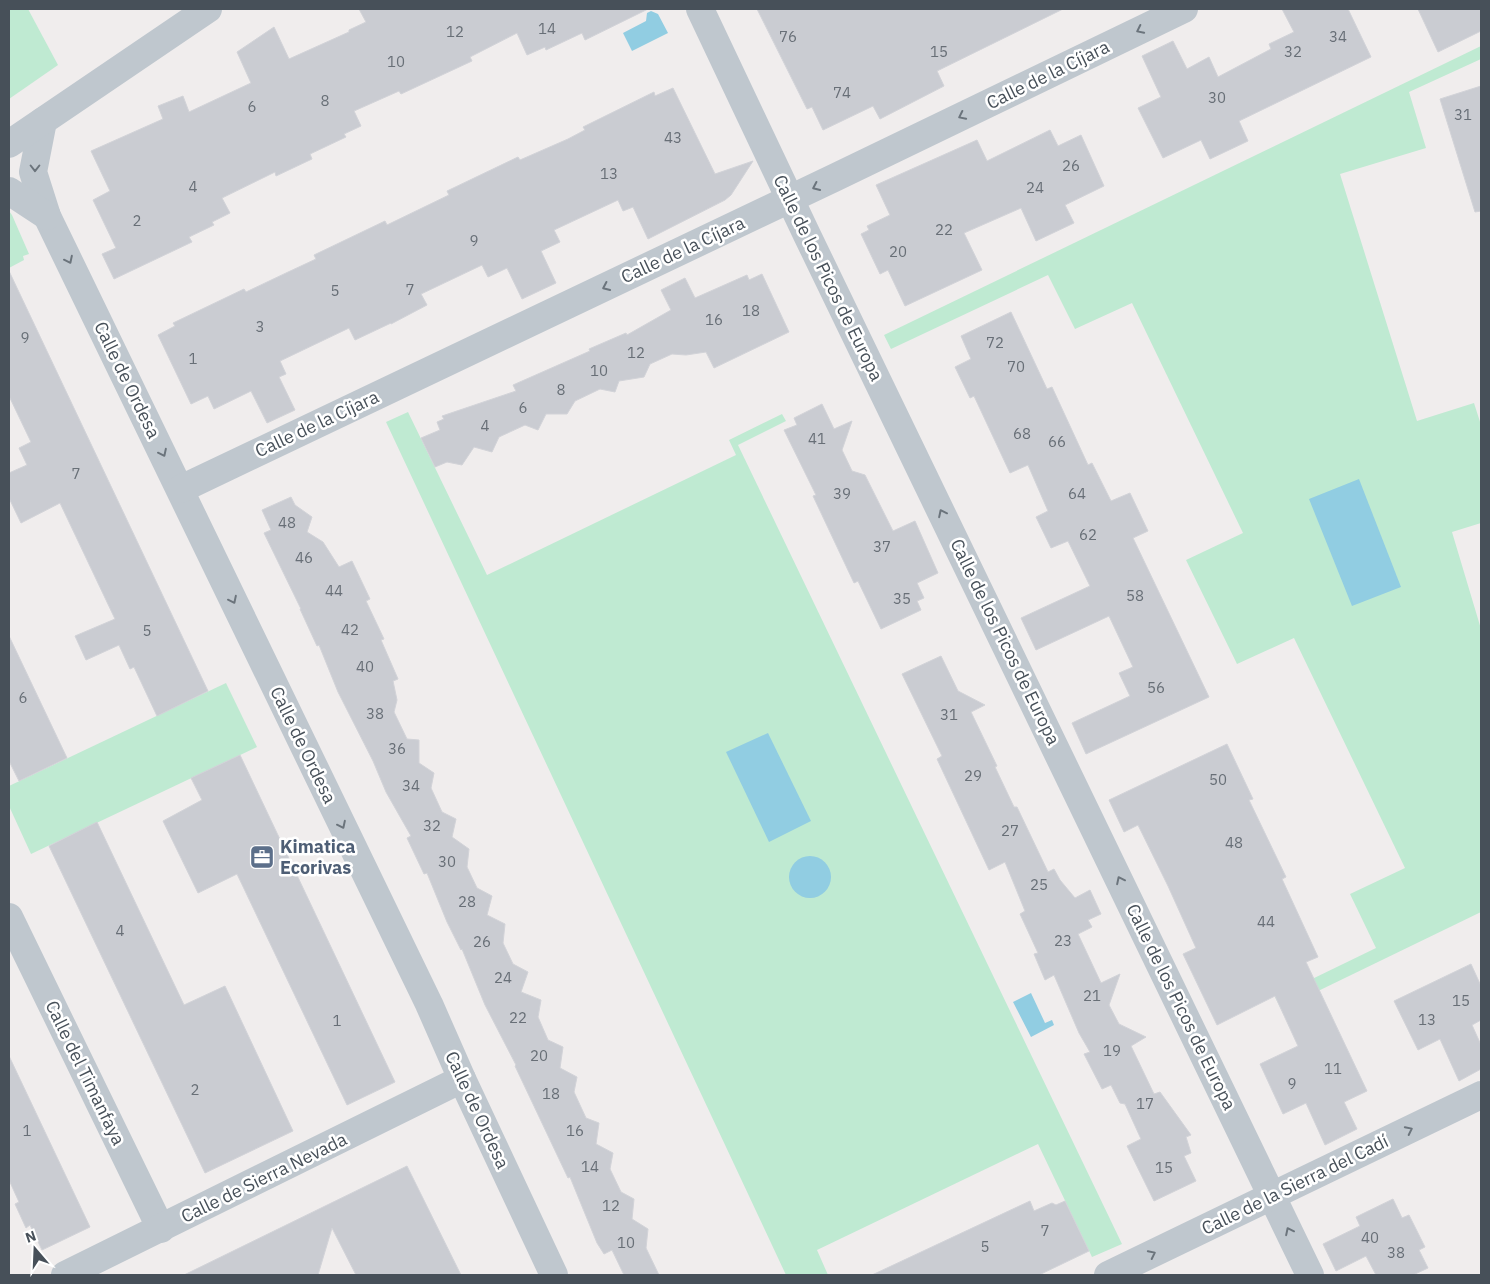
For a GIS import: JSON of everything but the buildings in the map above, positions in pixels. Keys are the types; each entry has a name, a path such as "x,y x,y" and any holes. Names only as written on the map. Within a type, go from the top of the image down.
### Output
{"street":[{"path":"9,144 208,9"},
{"name":"Calle de los Picos de Europa","path":"700,9 1310,1275"},
{"name":"Calle de la Cíjara","path":"181,489 1184,9"},
{"name":"Calle de Ordesa","path":"43,121 33,172 47,216 429,1004 554,1275"},
{"path":"9,191 47,216"},
{"name":"Calle del Timanfaya","path":"9,917 161,1228"},
{"name":"Calle de Sierra Nevada","path":"65,1275 462,1079"},
{"name":"Calle de la Sierra del Cadí","path":"1108,1275 1481,1095"}],"green space":[{"path":"9,9 28,9 58,65 9,99"},
{"path":"1481,46 1481,59 1409,92 1426,148 1340,174 1417,421 1474,403 1481,425 1481,523 1452,532 1481,629 1481,912 1281,1009 1275,997 1376,948 1350,894 1405,868 1294,638 1237,664 1186,560 1243,533 1132,303 1075,329 1048,275 891,349 884,335"},
{"path":"9,211 29,254 23,256 24,260 9,268"},
{"path":"408,412 487,575 736,455 729,440 782,414 786,421 738,445 1122,1244 1092,1257 1038,1144 817,1250 828,1275 786,1275 386,422"},
{"path":"226,683 257,747 31,854 9,806 9,786"}],"water":[{"path":"651,11 658,14 668,33 632,51 623,33 646,21 647,13"},
{"path":"1359,479 1401,587 1352,606 1309,499"},
{"path":"768,733 811,821 769,842 726,752"},
{"path":"810,856 825,862 831,877 825,892 810,898 795,892 789,877 795,862"},
{"path":"1031,993 1045,1023 1052,1020 1054,1025 1031,1037 1013,1002"}],"place":[{"name":"Kimatica Ecorivas","path":"262,857"}]}
